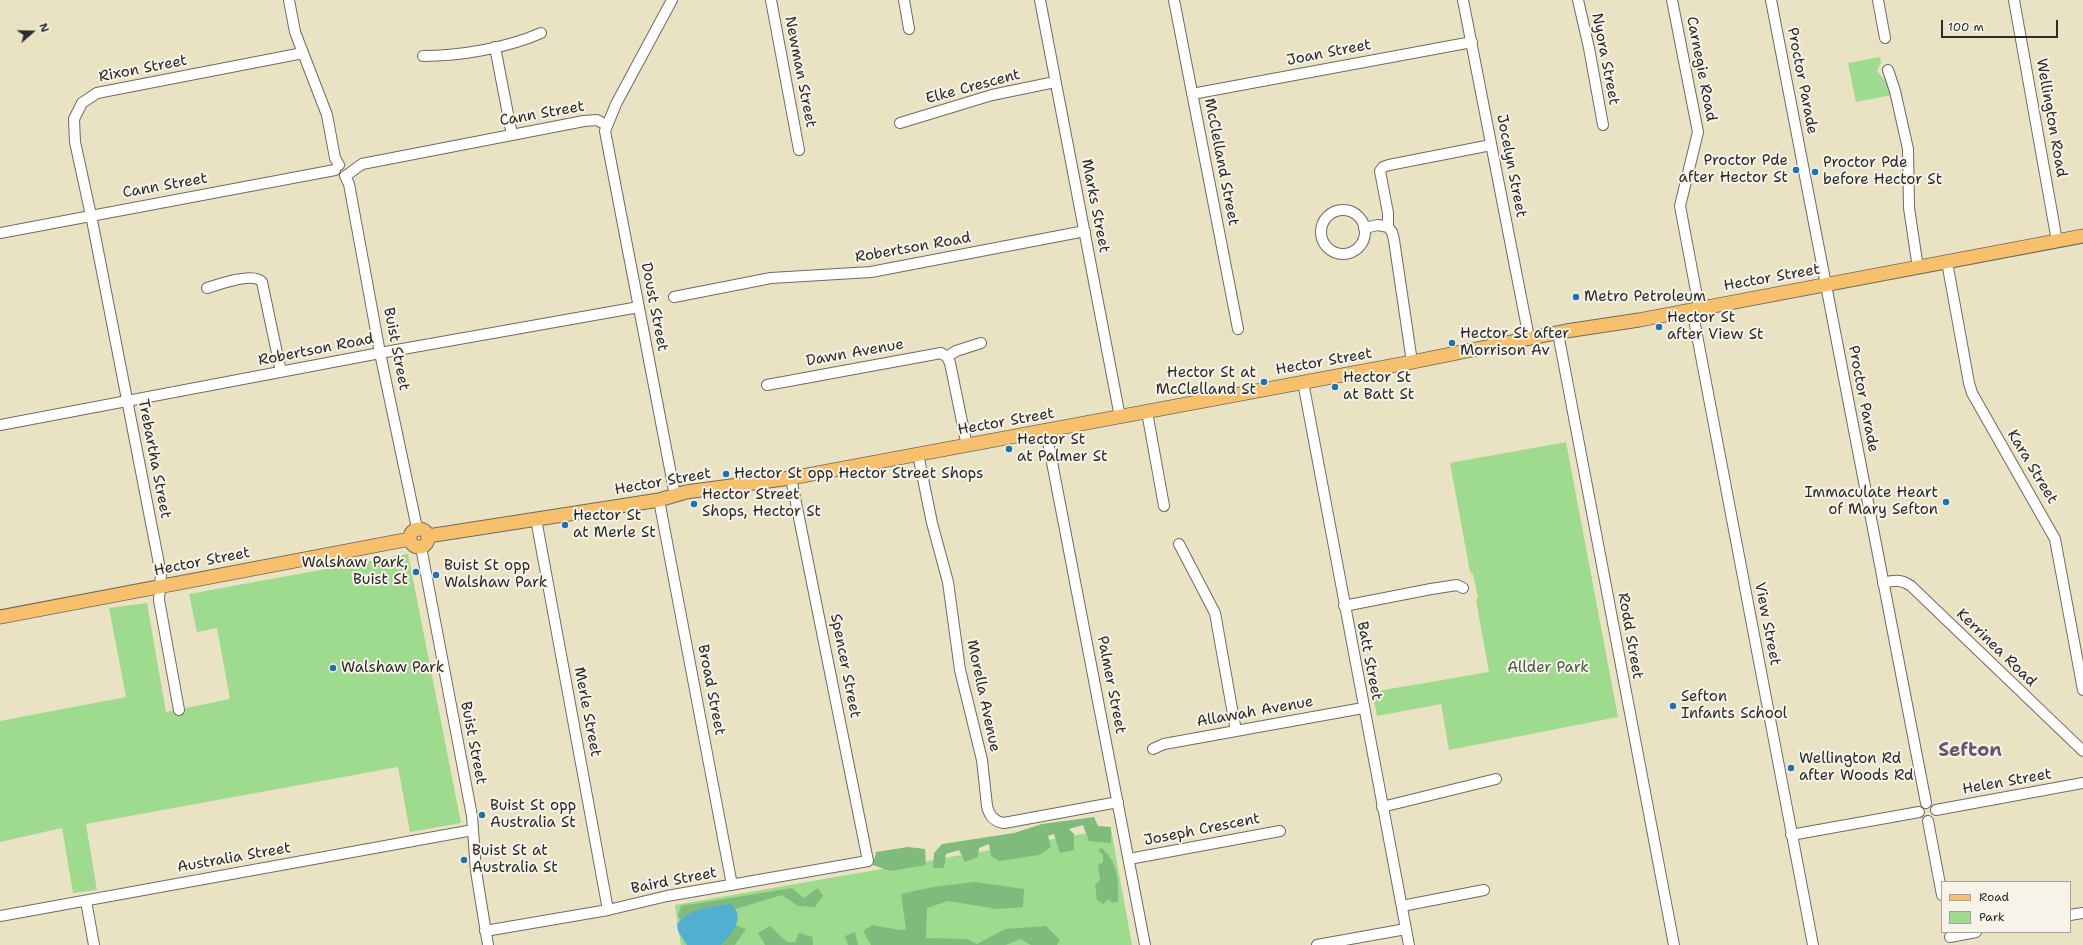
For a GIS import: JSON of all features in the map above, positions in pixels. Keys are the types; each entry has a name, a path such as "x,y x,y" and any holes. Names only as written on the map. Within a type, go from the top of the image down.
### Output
{"main road":[{"name":"Hector Street","path":"425,541 536,519 659,500 675,495 791,478 967,446 1412,362 1529,338 1826,285 2083,236"},
{"path":"413,534 425,531 425,541"},
{"name":"Hector Street","path":"0,617 160,587 413,534"}],"street":[{"path":"289,0 295,32 322,99 340,177 346,175"},
{"name":"Cann Street","path":"346,175 362,164 584,121 597,120 606,125 672,0"},
{"name":"Newman Street","path":"771,0 800,150"},
{"path":"904,0 910,29"},
{"name":"Marks Street","path":"1040,0 1120,417"},
{"name":"McClelland Street","path":"1174,0 1238,329"},
{"name":"Jocelyn Street","path":"1463,0 1529,338"},
{"name":"Nyora Street","path":"1578,0 1589,48 1603,125"},
{"name":"Carnegie Road","path":"1672,0 1698,132 1680,206 1695,308"},
{"name":"Proctor Parade","path":"1772,0 1926,803"},
{"path":"1878,0 1885,38"},
{"name":"Wellington Road","path":"2014,0 2057,241"},
{"path":"423,56 442,56 495,47 524,41 541,33"},
{"name":"Joan Street","path":"1192,94 1472,42"},
{"path":"495,47 512,135"},
{"name":"Rixon Street","path":"91,215 75,142 74,119 82,103 97,93 303,53"},
{"path":"1888,70 1895,91 1908,149 1909,208 1918,268"},
{"name":"Elke Crescent","path":"900,123 992,95 1055,82"},
{"name":"Doust Street","path":"606,125 606,142 675,495"},
{"path":"1412,362 1394,240 1392,232 1388,227 1388,214 1380,174 1383,167 1491,145"},
{"name":"Cann Street","path":"0,233 337,167"},
{"name":"Buist Street","path":"346,175 349,184 413,534"},
{"path":"1339,210 1348,211 1357,215 1364,228 1362,242 1356,249 1347,253 1337,252 1329,248 1322,236 1322,226 1326,217 1339,210"},
{"name":"Trebartha Street","path":"91,215 161,574 159,600 180,710"},
{"path":"1364,228 1378,226 1388,227"},
{"name":"Robertson Road","path":"674,297 771,278 871,272 1085,232"},
{"name":"Kara Street","path":"1947,262 1972,393 2055,539 2083,690"},
{"path":"207,288 222,283 253,277 262,282 281,372"},
{"name":"Robertson Road","path":"0,425 380,353 639,307"},
{"name":"View Street","path":"1695,308 1812,945"},
{"name":"Rodd Street","path":"1558,333 1674,945"},
{"path":"967,446 950,363 947,357 956,351 981,343"},
{"name":"Dawn Avenue","path":"767,385 936,353 947,357"},
{"name":"Batt Street","path":"1303,382 1363,708 1402,906 1408,945"},
{"path":"1147,412 1164,506"},
{"name":"Palmer Street","path":"1046,431 1130,859 1145,945"},
{"name":"Morella Avenue","path":"918,454 932,523 948,582 960,670 979,746 987,806 990,815 996,820 1004,823 1118,802"},
{"name":"Spencer Street","path":"791,478 868,861"},
{"name":"Broad Street","path":"659,500 732,885"},
{"name":"Merle Street","path":"536,519 608,910"},
{"name":"Buist Street","path":"425,541 468,795 473,830 476,871 488,945"},
{"path":"1179,544 1215,613 1236,731"},
{"name":"Kerrinea Road","path":"1883,582 1893,580 1903,581 1911,586 2083,751"},
{"path":"1344,606 1457,585 1463,588"},
{"name":"Allawah Avenue","path":"1153,749 1164,744 1363,708"},
{"path":"1382,807 1496,779"},
{"name":"Helen Street","path":"1936,810 2083,783"},
{"path":"1918,812 1921,805 1926,803 1932,804 1936,810 1935,816 1928,821"},
{"path":"1791,835 1918,812"},
{"path":"1918,812 1922,819 1928,821"},
{"path":"1928,821 1941,890"},
{"name":"Australia Street","path":"0,916 473,830"},
{"name":"Joseph Crescent","path":"1130,859 1280,831"},
{"name":"Baird Street","path":"485,931 608,910 667,896 868,861"},
{"path":"1402,906 1484,890"},
{"path":"86,901 94,945"},
{"path":"2071,915 2083,913"},
{"path":"1317,945 1406,929"},
{"path":"1950,938 1972,933"}],"green space":[{"path":"1880,57 1881,62 1877,71 1888,84 1892,95 1856,102 1848,63"},
{"name":"Allder Park","path":"1566,442 1618,717 1449,750 1441,704 1377,716 1372,692 1489,672 1476,600 1478,597 1473,574 1470,572 1450,463"},
{"path":"408,554 461,823 410,832 398,767 86,824 97,890 73,893 62,828 0,842 0,721 126,697 109,608 147,603 166,712 230,699 217,628 197,632 189,594"},
{"path":"1094,817 1098,826 1111,827 1111,843 1089,841 1083,825 1069,829 1074,834 1074,850 1060,853 1054,834 1048,836 1051,847 1039,855 999,861 991,856 989,844 979,848 978,857 965,862 959,850 946,854 944,868 933,868 934,853 942,844 1014,833 1042,824"},
{"path":"1111,829 1132,945 681,945 675,905"},
{"path":"908,847 925,849 926,865 890,871 873,865 876,852"},
{"path":"1101,848 1111,859 1116,872 1118,880 1118,902 1112,903 1109,899 1103,904 1097,900 1095,885 1100,880 1098,865 1103,862 1103,855 1098,850"},
{"path":"975,882 1024,889 1023,907 997,909 948,901 927,908 926,938 967,939 977,944 1005,929 1046,926 1060,940 1057,945 1031,945 1020,939 1006,945 871,945 863,931 872,925 900,930 906,929 901,894 933,887"},
{"path":"792,888 804,898 818,888 823,896 815,907 798,906 782,895 732,910 682,922 678,916 681,906"},
{"path":"732,924 746,929 735,945 716,945"},
{"path":"770,926 787,942 795,942 799,933 813,937 813,945 765,945 758,933"},
{"path":"855,932 858,945 848,945 845,936"}],"water":[{"path":"730,904 735,909 738,919 733,930 721,945 687,945 678,931 677,924 682,919 694,911"}],"place":[{"name":"Proctor Pde after Hector St","path":"1796,170"},
{"name":"Proctor Pde before Hector St","path":"1815,172"},
{"name":"Metro Petroleum","path":"1576,297"},
{"name":"Hector St after View St","path":"1659,327"},
{"name":"Hector St after Morrison Av","path":"1452,343"},
{"name":"Hector St at McClelland St","path":"1264,382"},
{"name":"Hector St at Batt St","path":"1335,387"},
{"name":"Hector St at Palmer St","path":"1009,449"},
{"name":"Hector St opp Hector Street Shops","path":"726,474"},
{"name":"Immaculate Heart of Mary Sefton","path":"1946,502"},
{"name":"Hector Street Shops, Hector St","path":"694,504"},
{"name":"Hector St at Merle St","path":"565,525"},
{"name":"Walshaw Park, Buist St","path":"416,572"},
{"name":"Buist St opp Walshaw Park","path":"436,575"},
{"name":"Walshaw Park","path":"333,668"},
{"name":"Sefton Infants School","path":"1673,706"},
{"name":"Wellington Rd after Woods Rd","path":"1791,768"},
{"name":"Buist St opp Australia St","path":"482,815"},
{"name":"Buist St at Australia St","path":"464,860"}],"district":[{"name":"Sefton","path":"1970,751"}]}
